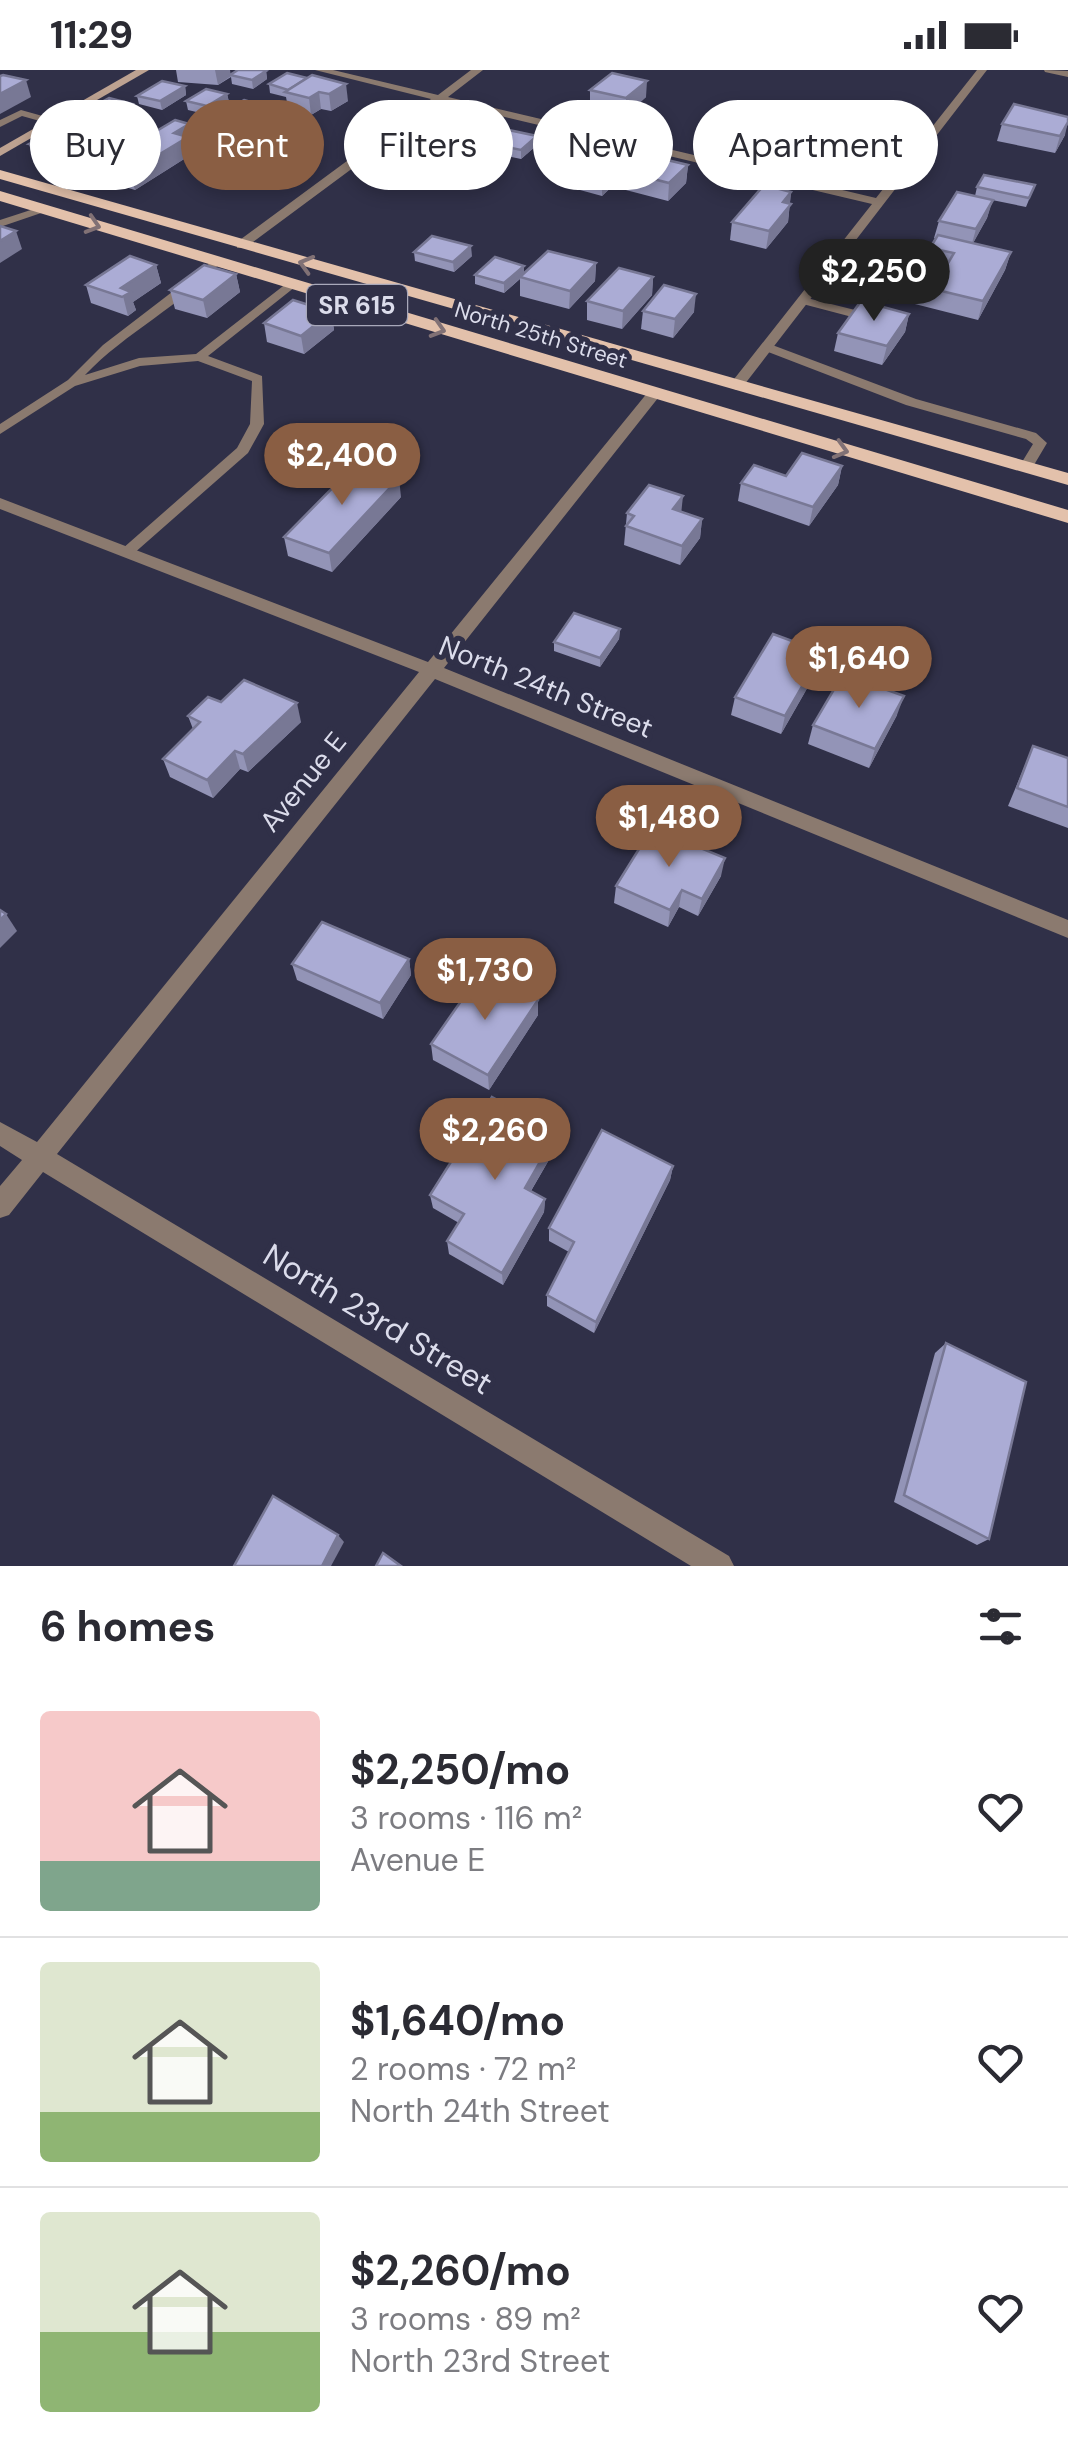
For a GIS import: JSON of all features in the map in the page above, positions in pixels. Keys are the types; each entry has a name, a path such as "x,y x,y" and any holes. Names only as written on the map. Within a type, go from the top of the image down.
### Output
{"main road":[{"name":"North 25th Street","path":"0,174 1068,479"},
{"name":"North 25th Street","path":"0,196 1068,517"},
{"path":"714,413 821,424 1068,493"}],"street":[{"path":"92,100 144,70"},
{"path":"320,70 880,202"},
{"path":"241,245 478,70"},
{"path":"736,386 982,70"},
{"path":"1049,70 1068,74"},
{"path":"0,153 30,136"},
{"name":"Avenue E","path":"0,1206 652,395"},
{"name":"North 24th Street","path":"0,503 429,669 1068,929"},
{"name":"North 23rd Street","path":"0,1133 719,1566"}],"lane":[{"path":"0,124 22,114 30,116"},
{"path":"0,224 42,210"},
{"path":"836,258 909,274"},
{"path":"0,430 71,383 128,330 196,282 215,262"},
{"path":"199,356 291,285"},
{"path":"802,301 888,322"},
{"path":"767,347 910,402 1032,436 1040,442 1026,468"},
{"path":"71,383 139,362 199,356 258,379 257,424 243,450 127,552"}],"building":[{"path":"238,70 266,71 252,80 230,75"},
{"path":"287,73 307,78 288,90 269,84"},
{"path":"612,73 647,81 626,98 590,90"},
{"path":"3,75 26,80 0,94"},
{"path":"312,75 346,84 329,94 319,92 309,98 285,92"},
{"path":"162,81 185,86 161,100 137,96"},
{"path":"206,89 227,94 217,100 188,100"},
{"path":"1014,104 1068,117 1068,122 1060,136 1002,124"},
{"path":"175,120 181,122 181,129 174,133 181,135 181,141 161,153 161,128"},
{"path":"513,131 533,135 521,150 513,148"},
{"path":"673,161 688,165 673,179"},
{"path":"984,175 1035,185 1029,198 977,187"},
{"path":"760,190 791,192 783,202 791,204 769,231 732,222"},
{"path":"957,192 993,200 976,229 939,221"},
{"path":"0,226 16,231 0,241"},
{"path":"938,235 1011,252 983,301 908,283 916,270 941,275 954,253 930,248"},
{"path":"432,236 471,246 453,262 414,252"},
{"path":"548,251 596,263 570,291 520,277"},
{"path":"130,256 156,265 121,288 131,292 122,297 86,285"},
{"path":"495,257 524,266 504,283 475,275"},
{"path":"204,265 236,274 203,300 170,290"},
{"path":"619,268 653,277 623,311 587,301"},
{"path":"664,285 696,294 675,319 643,311"},
{"path":"293,300 331,312 301,336 264,323"},
{"path":"861,301 909,314 887,346 838,333"},
{"path":"802,453 842,466 813,507 741,483 754,465 786,476"},
{"path":"356,464 399,478 329,553 284,537"},
{"path":"649,485 683,496 673,509 702,519 682,546 626,526 634,516 627,513"},
{"path":"574,613 620,629 600,658 554,642"},
{"path":"773,634 822,652 785,716 735,697"},
{"path":"843,674 904,696 875,749 813,725"},
{"path":"244,680 297,703 243,754 235,751 207,780 163,759 200,722 188,716 208,697 221,702"},
{"path":"1033,746 1068,758 1068,807 1017,788"},
{"path":"652,828 725,858 702,899 682,890 670,910 616,886"},
{"path":"322,922 409,959 380,1003 292,964"},
{"path":"482,971 538,1000 488,1075 431,1044"},
{"path":"492,1097 557,1132 525,1188 545,1199 502,1273 447,1241 464,1214 430,1195"},
{"path":"602,1130 673,1166 596,1322 547,1295 574,1242 549,1228"},
{"path":"946,1343 1026,1382 989,1539 904,1495"},
{"path":"273,1496 338,1535 322,1566 234,1566"},
{"path":"383,1553 401,1566 376,1566"}]}
